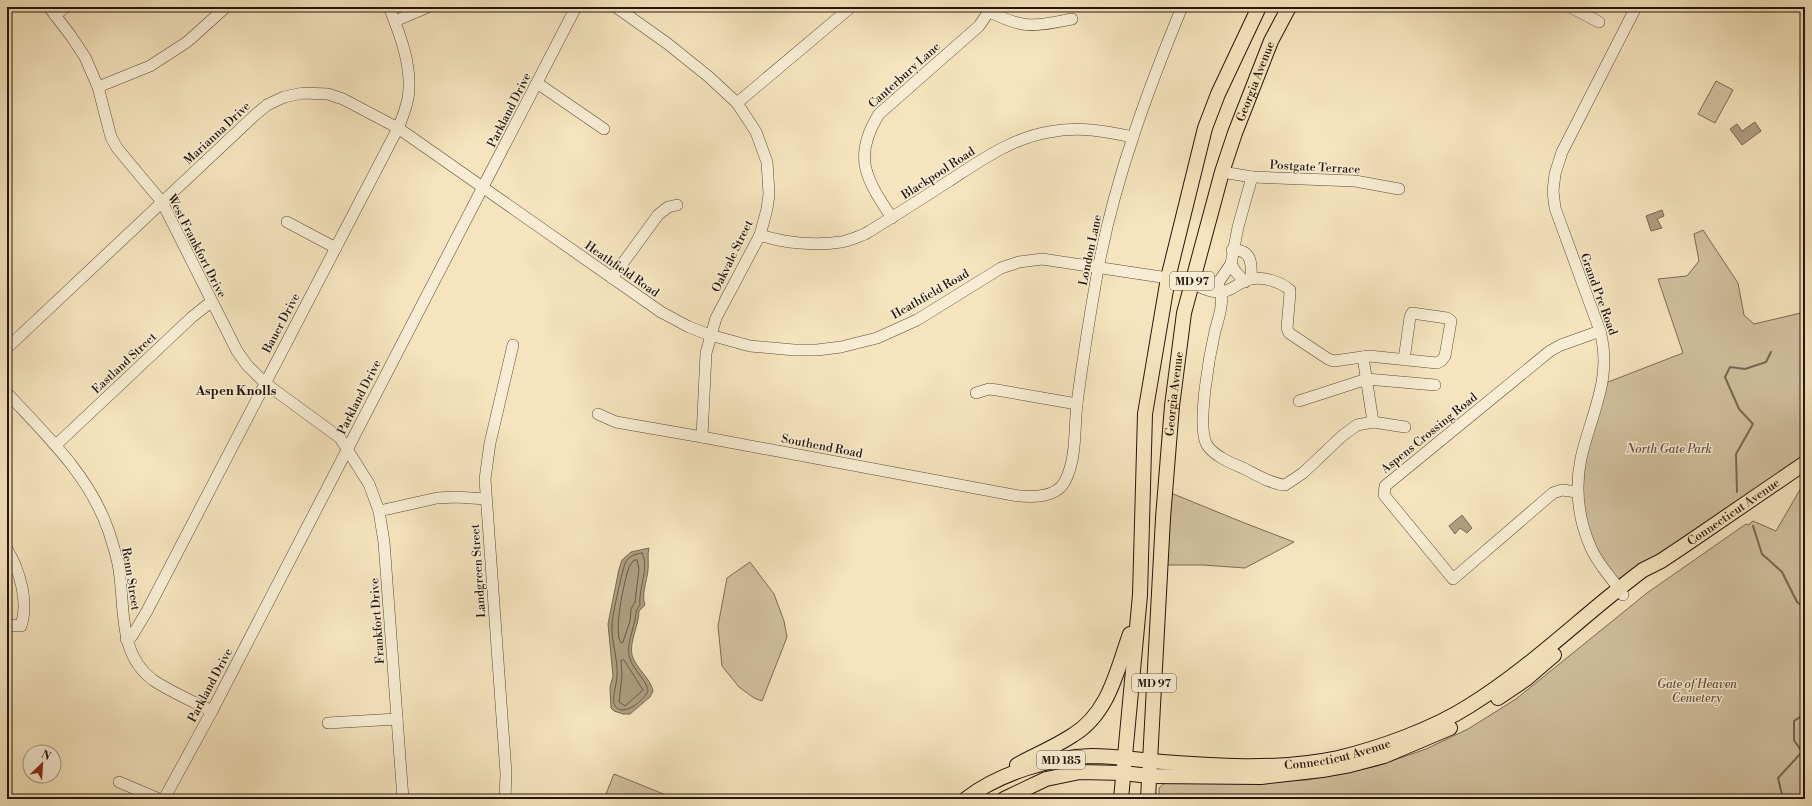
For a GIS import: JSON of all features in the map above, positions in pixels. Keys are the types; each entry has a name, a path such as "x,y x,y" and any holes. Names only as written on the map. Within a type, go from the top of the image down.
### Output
{"main road":[{"name":"Georgia Avenue","path":"1121,799 1122,773 1140,595 1139,580 1145,414 1168,278 1205,128 1218,94 1258,7"},
{"name":"Georgia Avenue","path":"1148,799 1161,550 1172,406 1184,313 1222,172 1234,134 1271,41 1289,7"},
{"name":"Connecticut Avenue","path":"1004,799 1046,779 1068,774 1089,772 1149,776 1260,777 1290,775 1350,765 1384,756 1446,730 1506,693 1538,668 1643,570 1661,561 1805,463"},
{"name":"Connecticut Avenue","path":"966,799 977,790 1020,771 1065,759 1093,756 1124,757 1150,761 1232,766 1306,763 1338,758 1391,741 1442,721 1468,707 1494,689 1621,591"},
{"path":"977,790 999,775 1074,735 1089,723 1103,706 1111,688 1138,611"}],"street":[{"path":"52,11 66,7"},
{"path":"98,87 150,66 187,42 226,7"},
{"name":"Bauer Drive","path":"126,639 132,636 147,611 398,128 408,100 409,83 403,49 395,21 389,7"},
{"path":"395,21 428,7"},
{"name":"Parkland Drive","path":"164,799 212,711 576,7"},
{"name":"Oakvale Street","path":"616,7 668,44 709,77 737,103 756,132 767,162 769,194 767,209 760,235 716,318 710,336 706,353 702,437"},
{"path":"737,103 851,7"},
{"name":"London Lane","path":"1044,495 1056,491 1065,483 1071,466 1077,404 1099,267 1115,200 1133,137 1182,7"},
{"path":"1570,7 1599,22"},
{"name":"Grand Pre Road","path":"1621,591 1604,570 1591,548 1580,516 1578,492 1582,457 1604,378 1604,348 1600,331 1555,208 1553,191 1555,174 1562,152 1636,7"},
{"path":"991,10 1011,23 1024,26 1040,25 1072,19"},
{"name":"Canterbury Lane","path":"892,218 868,179 864,155 869,129 879,114 979,26 991,10"},
{"name":"West Frankfort Drive","path":"52,11 71,36 84,57 98,87 111,137 117,148 162,202 237,351 247,365 265,383 325,425 340,438 347,448"},
{"path":"537,83 604,129"},
{"name":"Marianna Drive","path":"7,348 255,115 267,105 284,97 304,93 328,94 343,99 398,128 483,187"},
{"name":"Blackpool Road","path":"760,235 774,240 795,242 820,244 842,242 864,234 892,218 991,154 1019,140 1049,132 1083,128 1107,131 1133,137"},
{"name":"Postgate Terrace","path":"1222,172 1252,178 1340,179 1399,190"},
{"path":"1252,178 1232,250 1231,264 1220,288 1222,303 1208,358 1204,394 1204,440 1210,449 1239,466 1285,485 1303,473 1342,436 1357,425 1373,422 1405,427"},
{"name":"Heathfield Road","path":"483,187 661,312 710,336 750,346 794,350 817,350 841,347 877,338 917,320 1001,268 1019,262 1042,259 1168,278 1192,280"},
{"path":"612,278 658,215 668,207 677,205"},
{"path":"287,222 336,248"},
{"path":"1232,250 1241,251 1251,260 1252,265 1248,280"},
{"path":"1231,264 1235,271 1248,280"},
{"path":"1192,280 1201,278 1220,288 1259,278 1270,280 1285,286 1290,290 1286,328 1289,333 1334,361 1364,357 1425,362 1441,361 1446,356 1451,322 1447,318 1412,313 1410,317 1404,360"},
{"name":"Eastland Street","path":"56,445 192,317 211,302"},
{"name":"Aspens Crossing Road","path":"1578,492 1562,490 1553,493 1453,579 1384,495 1385,486 1550,351 1561,345 1600,331"},
{"name":"Landgreen Street","path":"505,799 506,773 485,479 490,443 513,345"},
{"path":"1364,357 1373,422"},
{"path":"1299,401 1367,379 1435,385"},
{"path":"976,393 997,390 1077,404"},
{"name":"Renn Street","path":"7,393 56,445 80,475 109,532 118,564 126,639 133,657 153,680 212,711"},
{"name":"Southend Road","path":"598,414 616,422 1013,495 1026,497 1044,495"},
{"name":"Frankfort Drive","path":"347,448 369,484 379,512 384,542 403,799"},
{"path":"379,512 437,498 456,497 486,499"},
{"path":"7,550 13,559 21,584 25,615 21,626 7,625"},
{"path":"328,723 397,719"},
{"path":"119,782 159,799"}],"green space":[{"path":"1716,81 1733,90 1715,123 1698,114"},
{"name":"North Gate Park","path":"1703,230 1738,283 1744,315 1754,324 1805,312 1805,459 1722,511 1619,588 1591,548 1577,492 1603,384 1683,353 1658,279 1687,276 1699,261 1694,234"},
{"name":"Gate of Heaven Cemetery","path":"1805,481 1805,799 1159,799 1159,788 1167,781 1248,782 1307,780 1377,766 1426,749 1468,729 1516,699 1647,593 1746,524 1748,525 1753,521 1776,531"},
{"path":"1166,491 1294,542 1245,568 1203,565 1160,565"},
{"path":"750,562 774,594 784,621 787,637 762,701 754,698 739,687 722,666 718,626 727,578"},
{"path":"614,774 676,799 604,799"}],"water":[{"path":"1755,122 1761,131 1742,145 1730,129 1737,124 1742,131"},
{"path":"1662,210 1664,216 1657,219 1662,228 1651,231 1646,216"},
{"path":"1462,515 1472,528 1467,533 1460,528 1455,534 1449,526"},
{"path":"649,548 648,570 644,592 645,605 639,611 631,650 634,660 649,681 653,691 650,697 630,714 623,714 614,711 611,708 610,687 613,676 608,624 622,560 631,552"}],"waterway":[{"path":"1737,492 1736,454 1753,424 1739,409 1725,377 1730,367 1745,369 1766,362 1771,352"},
{"path":"1753,526 1762,554 1782,572 1797,602 1805,608"},
{"path":"1783,799 1778,778 1802,752 1794,740 1794,721 1803,715 1805,716"}],"district":[{"name":"Aspen Knolls","path":"236,390"}]}
